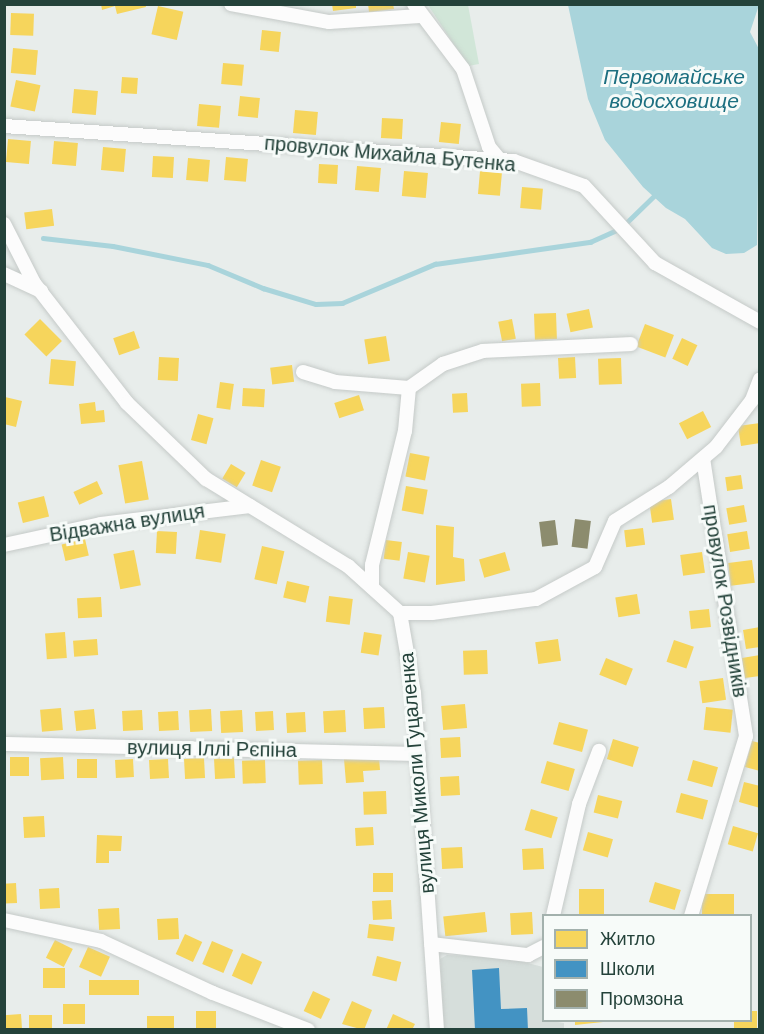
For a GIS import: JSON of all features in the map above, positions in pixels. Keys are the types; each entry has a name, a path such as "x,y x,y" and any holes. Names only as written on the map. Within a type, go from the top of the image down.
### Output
{"street":[{"path":"231,4 329,22 417,10 463,69 489,147 499,159"},
{"name":"провулок Михайла Бутенка","path":"4,126 499,159 584,186 655,263 759,322"},
{"path":"4,224 41,292 127,403 206,479 348,566 400,613 432,613 536,599 596,567 615,521 669,487 703,458 752,400 759,379"},
{"path":"4,274 41,292"},
{"path":"303,372 335,382 409,388 443,364 483,351 631,344"},
{"path":"372,587 372,565 405,431 409,388"},
{"name":"провулок Розвідників","path":"691,914 746,736 703,458"},
{"name":"Відважна вулиця","path":"4,545 101,524 250,506"},
{"name":"вулиця Миколи Гуцаленка","path":"400,613 419,754 437,1029"},
{"name":"вулиця Іллі Рєпіна","path":"4,744 419,754"},
{"path":"553,914 579,804 599,751"},
{"path":"4,920 101,941 213,993 308,1029"},
{"path":"431,944 528,955 542,948"}],"shaded area":[{"path":"447,955 508,958 542,967 542,1022 564,1023 564,1029 444,1029 440,959"}],"green space":[{"path":"428,5 468,5 479,64 468,66"}],"water":[{"name":"Первомайське водосховище","path":"568,5 759,5 750,32 760,51 757,245 744,253 726,254 712,248 685,219 666,208 643,187 605,140 588,99"}],"building: Житло":[{"path":"101,4 145,4 146,7 117,14 115,6 102,10"},
{"path":"332,4 356,4 356,8 333,11"},
{"path":"368,4 393,4 394,9 369,12"},
{"path":"158,6 183,12 177,40 151,34"},
{"path":"11,13 34,14 33,36 10,35"},
{"path":"262,30 281,32 279,52 260,50"},
{"path":"13,48 38,50 36,75 11,73"},
{"path":"223,63 244,65 242,86 221,84"},
{"path":"122,77 138,78 137,94 121,93"},
{"path":"16,80 40,85 35,112 10,106"},
{"path":"74,89 98,91 96,115 72,113"},
{"path":"240,96 260,98 258,118 238,116"},
{"path":"199,104 221,106 219,128 197,126"},
{"path":"295,110 318,112 316,135 293,133"},
{"path":"382,118 403,119 402,139 381,138"},
{"path":"441,122 461,124 459,144 439,142"},
{"path":"8,139 31,141 29,164 6,162"},
{"path":"54,141 78,143 76,166 52,164"},
{"path":"103,147 126,149 124,172 101,170"},
{"path":"153,156 174,157 173,178 152,177"},
{"path":"226,157 248,159 246,182 224,180"},
{"path":"188,158 210,160 208,182 186,180"},
{"path":"319,164 338,165 337,184 318,183"},
{"path":"357,166 381,168 379,192 355,190"},
{"path":"404,171 428,173 426,198 402,196"},
{"path":"480,171 502,173 500,196 478,194"},
{"path":"522,187 543,189 541,210 520,208"},
{"path":"52,209 54,226 26,229 24,212"},
{"path":"589,309 593,328 570,332 567,314"},
{"path":"556,313 557,339 535,340 534,314"},
{"path":"40,319 62,341 46,356 24,335"},
{"path":"512,319 516,339 502,341 498,322"},
{"path":"645,324 674,335 665,358 636,346"},
{"path":"134,331 140,348 119,355 113,338"},
{"path":"386,336 390,361 368,364 364,339"},
{"path":"682,338 697,345 688,366 672,359"},
{"path":"159,357 179,358 178,381 158,380"},
{"path":"575,357 576,378 559,379 558,358"},
{"path":"621,358 622,384 599,385 598,359"},
{"path":"51,359 76,361 74,386 49,384"},
{"path":"292,365 294,382 272,385 270,368"},
{"path":"220,382 234,384 230,410 216,408"},
{"path":"540,383 541,406 522,407 521,384"},
{"path":"243,388 265,389 264,407 242,406"},
{"path":"467,393 468,412 453,413 452,394"},
{"path":"359,395 364,410 339,418 334,403"},
{"path":"5,397 22,401 16,427 4,424"},
{"path":"95,402 96,411 104,410 105,422 81,424 79,404"},
{"path":"703,411 711,427 687,439 679,423"},
{"path":"198,414 213,418 206,444 191,440"},
{"path":"760,423 760,443 741,446 738,426"},
{"path":"410,453 430,457 425,480 405,477"},
{"path":"261,460 281,467 272,492 252,486"},
{"path":"142,461 149,499 125,504 118,465"},
{"path":"231,464 246,473 237,487 222,479"},
{"path":"741,475 743,489 727,491 725,477"},
{"path":"97,481 103,494 79,505 73,492"},
{"path":"406,486 428,490 423,514 402,511"},
{"path":"44,496 49,516 23,523 18,503"},
{"path":"671,499 674,520 652,523 649,502"},
{"path":"744,505 747,522 729,525 726,508"},
{"path":"436,525 454,527 453,557 464,559 465,581 436,585"},
{"path":"643,528 645,545 626,547 624,530"},
{"path":"200,530 226,534 221,563 195,559"},
{"path":"157,531 177,532 176,554 156,553"},
{"path":"747,531 750,549 730,552 727,534"},
{"path":"85,539 89,556 65,561 62,544"},
{"path":"386,540 402,542 400,561 384,559"},
{"path":"262,546 284,551 277,584 254,579"},
{"path":"134,550 141,585 120,589 113,554"},
{"path":"408,552 430,556 425,582 403,579"},
{"path":"505,552 510,570 484,578 479,559"},
{"path":"702,552 705,573 683,576 680,555"},
{"path":"752,560 755,583 731,586 728,563"},
{"path":"287,581 309,586 306,603 283,598"},
{"path":"637,594 640,614 618,617 615,597"},
{"path":"329,596 353,599 350,625 326,622"},
{"path":"101,597 102,617 78,618 77,598"},
{"path":"709,609 711,627 691,629 689,611"},
{"path":"760,627 760,647 746,649 743,630"},
{"path":"65,632 67,658 47,659 45,633"},
{"path":"364,632 382,635 378,656 361,653"},
{"path":"97,639 98,655 74,657 73,641"},
{"path":"558,639 561,661 538,664 535,642"},
{"path":"674,640 694,647 686,669 667,662"},
{"path":"487,650 488,674 464,675 463,651"},
{"path":"760,655 760,676 745,678 742,658"},
{"path":"606,658 633,669 626,686 599,675"},
{"path":"723,678 726,700 702,703 699,681"},
{"path":"465,704 467,728 443,730 441,706"},
{"path":"384,707 385,728 364,729 363,708"},
{"path":"706,707 733,710 730,733 704,730"},
{"path":"61,708 63,730 42,732 40,710"},
{"path":"94,709 96,729 76,731 74,711"},
{"path":"211,709 212,731 190,732 189,710"},
{"path":"142,710 143,730 123,731 122,711"},
{"path":"242,710 243,732 221,733 220,711"},
{"path":"345,710 346,732 324,733 323,711"},
{"path":"178,711 179,730 159,731 158,712"},
{"path":"273,711 274,730 256,731 255,712"},
{"path":"305,712 306,732 287,733 286,713"},
{"path":"559,722 588,730 582,752 553,744"},
{"path":"460,737 461,757 441,758 440,738"},
{"path":"613,739 639,747 633,767 607,759"},
{"path":"752,741 760,743 760,771 745,767"},
{"path":"10,757 29,757 29,776 10,776"},
{"path":"63,757 64,779 41,780 40,758"},
{"path":"379,757 380,770 363,771 364,782 346,783 344,759"},
{"path":"204,758 205,778 185,779 184,759"},
{"path":"234,758 235,778 215,779 214,759"},
{"path":"77,759 97,759 97,778 77,778"},
{"path":"133,759 134,777 116,778 115,760"},
{"path":"168,759 169,778 150,779 149,760"},
{"path":"265,760 266,783 243,784 242,761"},
{"path":"322,760 323,784 299,785 298,761"},
{"path":"693,760 718,767 712,787 687,780"},
{"path":"547,761 575,769 569,791 541,783"},
{"path":"459,776 460,795 441,796 440,777"},
{"path":"744,782 760,786 760,808 739,802"},
{"path":"386,791 387,814 364,815 363,792"},
{"path":"681,793 708,800 703,820 676,812"},
{"path":"598,795 622,801 618,819 594,812"},
{"path":"531,809 558,817 551,838 525,830"},
{"path":"44,816 45,837 24,838 23,817"},
{"path":"733,826 758,833 753,851 728,844"},
{"path":"373,827 374,845 356,846 355,828"},
{"path":"588,832 613,839 608,857 583,850"},
{"path":"97,835 122,836 121,851 109,851 109,863 96,863"},
{"path":"462,847 463,868 442,869 441,848"},
{"path":"543,848 544,869 523,870 522,849"},
{"path":"373,873 393,873 393,892 373,892"},
{"path":"655,882 681,890 675,910 649,902"},
{"path":"16,883 17,903 5,904 4,884"},
{"path":"59,888 60,908 40,909 39,889"},
{"path":"579,889 604,889 604,914 579,914"},
{"path":"702,894 734,894 734,914 702,914"},
{"path":"391,900 392,919 373,920 372,901"},
{"path":"119,908 120,929 99,930 98,909"},
{"path":"485,912 487,932 445,936 443,916"},
{"path":"532,912 533,934 511,935 510,913"},
{"path":"178,918 179,939 158,940 157,919"},
{"path":"369,924 395,927 393,941 367,938"},
{"path":"185,934 202,942 193,962 176,954"},
{"path":"55,940 73,949 64,967 46,958"},
{"path":"212,941 233,950 223,973 202,964"},
{"path":"88,947 110,957 101,977 79,967"},
{"path":"242,953 262,962 252,985 232,976"},
{"path":"377,956 401,962 396,981 372,975"},
{"path":"43,968 65,968 65,988 43,988"},
{"path":"89,980 139,980 139,995 89,995"},
{"path":"313,991 330,999 321,1019 304,1011"},
{"path":"352,1001 372,1010 364,1030 342,1024"},
{"path":"63,1004 85,1004 85,1024 63,1024"},
{"path":"196,1011 216,1011 216,1029 196,1029"},
{"path":"752,1011 757,1011 757,1030 734,1030 734,1022 752,1022"},
{"path":"21,1014 22,1030 5,1030 4,1015"},
{"path":"393,1014 415,1024 412,1030 386,1030"},
{"path":"29,1015 52,1015 52,1030 29,1030"},
{"path":"147,1016 174,1016 174,1030 147,1030"},
{"path":"575,1022 603,1022 575,1025"}],"building: Школи":[{"path":"499,968 501,1009 527,1008 528,1030 475,1030 472,970"}],"building: Промзона":[{"path":"575,519 591,521 587,549 572,547"},
{"path":"555,520 558,545 542,547 539,522"}],"waterway":[{"path":"625,224 657,193"},
{"path":"43,238 113,246 208,265 263,288 316,304 342,303 435,264 590,242 617,230"}]}
